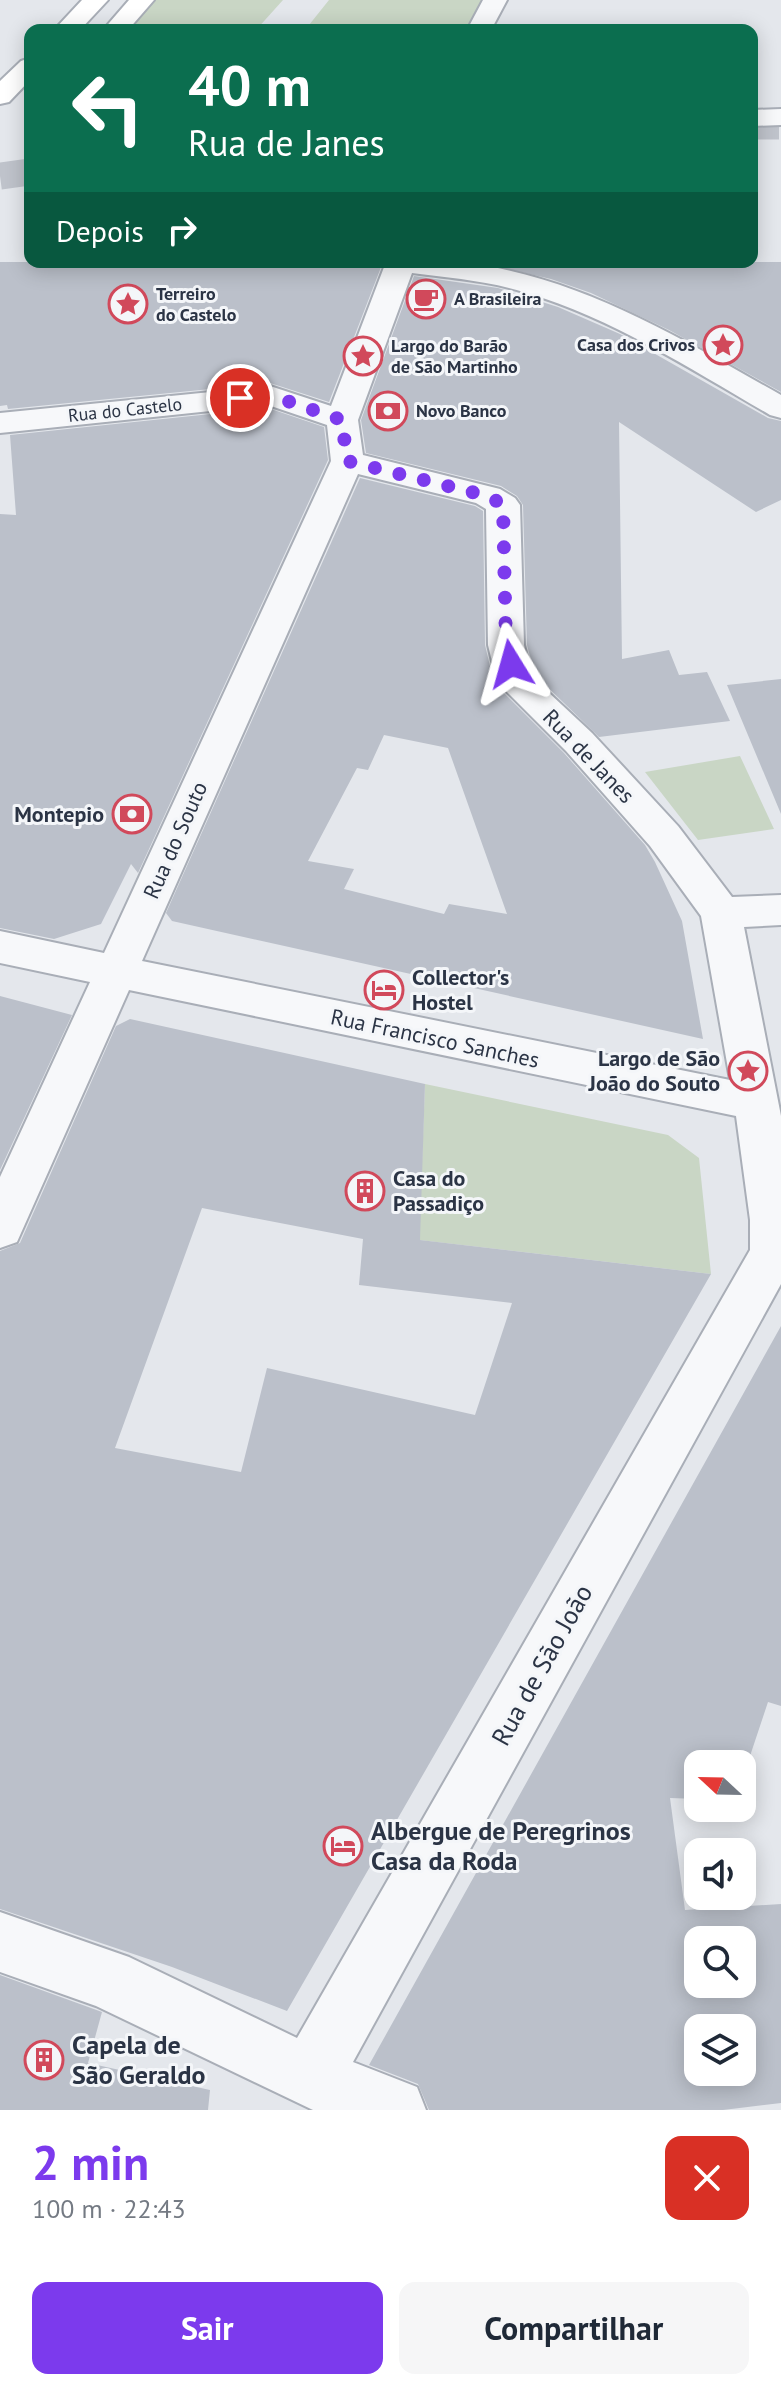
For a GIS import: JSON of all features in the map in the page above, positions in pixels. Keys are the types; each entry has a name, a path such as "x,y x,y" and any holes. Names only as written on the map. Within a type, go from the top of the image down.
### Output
{"street":[{"path":"72,24 96,0"},
{"path":"120,24 142,0"},
{"path":"482,24 495,0"},
{"path":"0,96 24,72"},
{"path":"758,96 781,95"},
{"path":"758,118 781,117"},
{"path":"758,143 781,143"},
{"name":"Rua do Souto","path":"0,1228 346,444 399,268"},
{"path":"448,268 480,272 540,287 598,310 781,408"},
{"name":"Rua do Castelo","path":"0,423 270,395 346,444"},
{"name":"Rua de Janes","path":"346,444 488,496 503,505 506,645 515,682 579,742 664,836 724,925"},
{"path":"776,1242 756,1100 724,925 781,910"},
{"name":"Rua Francisco Sanches","path":"0,947 717,1096 756,1100"},
{"name":"Rua de São João","path":"310,2077 776,1242"},
{"path":"0,1942 107,1979 310,2077 394,2110"}],"green space":[{"path":"150,0 283,0 261,24 128,24"},
{"path":"329,0 483,0 469,24 310,24"},
{"path":"740,756 774,829 698,840 645,772"},
{"path":"425,1084 668,1135 699,1158 711,1274 419,1240"}],"building":[{"path":"0,262 24,262 24,268 381,268 329,402 270,383 8,409 7,405 0,406"},
{"path":"758,262 781,262 781,392 669,330 591,293 551,279 504,268 758,268"},
{"path":"414,276 498,288 558,307 620,334 768,418 781,421 781,500 756,512 619,422 622,659 669,650 679,675 707,672 730,721 599,737 535,675 527,645 523,505 517,496 501,486 366,453 361,420"},
{"path":"268,408 324,427 328,460 138,873 131,864 101,924 54,939 0,928 0,514 16,515 10,435"},
{"path":"360,478 475,506 483,511 485,645 494,683 564,753 645,845 655,862 682,921 703,1039 172,921 166,913","holes":["384,735 448,748 507,914 449,904 444,914 344,889 354,869 308,861 357,768 368,770"]},
{"path":"781,679 781,814 727,685"},
{"path":"0,996 72,1015 0,1170"},
{"path":"130,1019 425,1084 420,1240 711,1274 287,2011 172,1967 0,1909 0,1251 20,1243 116,1026","holes":["202,1208 363,1239 359,1285 512,1303 475,1415 267,1368 241,1472 115,1448"]},
{"path":"781,1326 781,1706 768,1702 752,1750 684,1750 684,1798 670,1798 684,1910 756,1910 756,1906 781,1904 781,2103 723,2110 429,2110 418,2084 369,2065"},
{"name":"Capela de São Geraldo","path":"0,1975 102,2012 88,2063 210,2090 208,2110 0,2110"}],"tunnel":[{"path":"758,126 781,126"},
{"path":"0,176 24,173"}],"place":[{"name":"A Brasileira","path":"426,299"},
{"name":"Terreiro do Castelo","path":"128,304"},
{"name":"Casa dos Crivos","path":"723,345"},
{"name":"Largo do Barão de São Martinho","path":"363,356"},
{"name":"Novo Banco","path":"388,411"},
{"name":"Montepio","path":"132,814"},
{"name":"Collector's Hostel","path":"384,990"},
{"name":"Largo de São João do Souto","path":"748,1071"},
{"name":"Casa do Passadiço","path":"365,1191"},
{"name":"Albergue de Peregrinos Casa da Roda","path":"343,1846"},
{"name":"Capela de São Geraldo","path":"44,2060"}],"route":[{"path":"240,398 270,395 342,420 347,461 488,496 503,505 506,645 511,664"}]}
